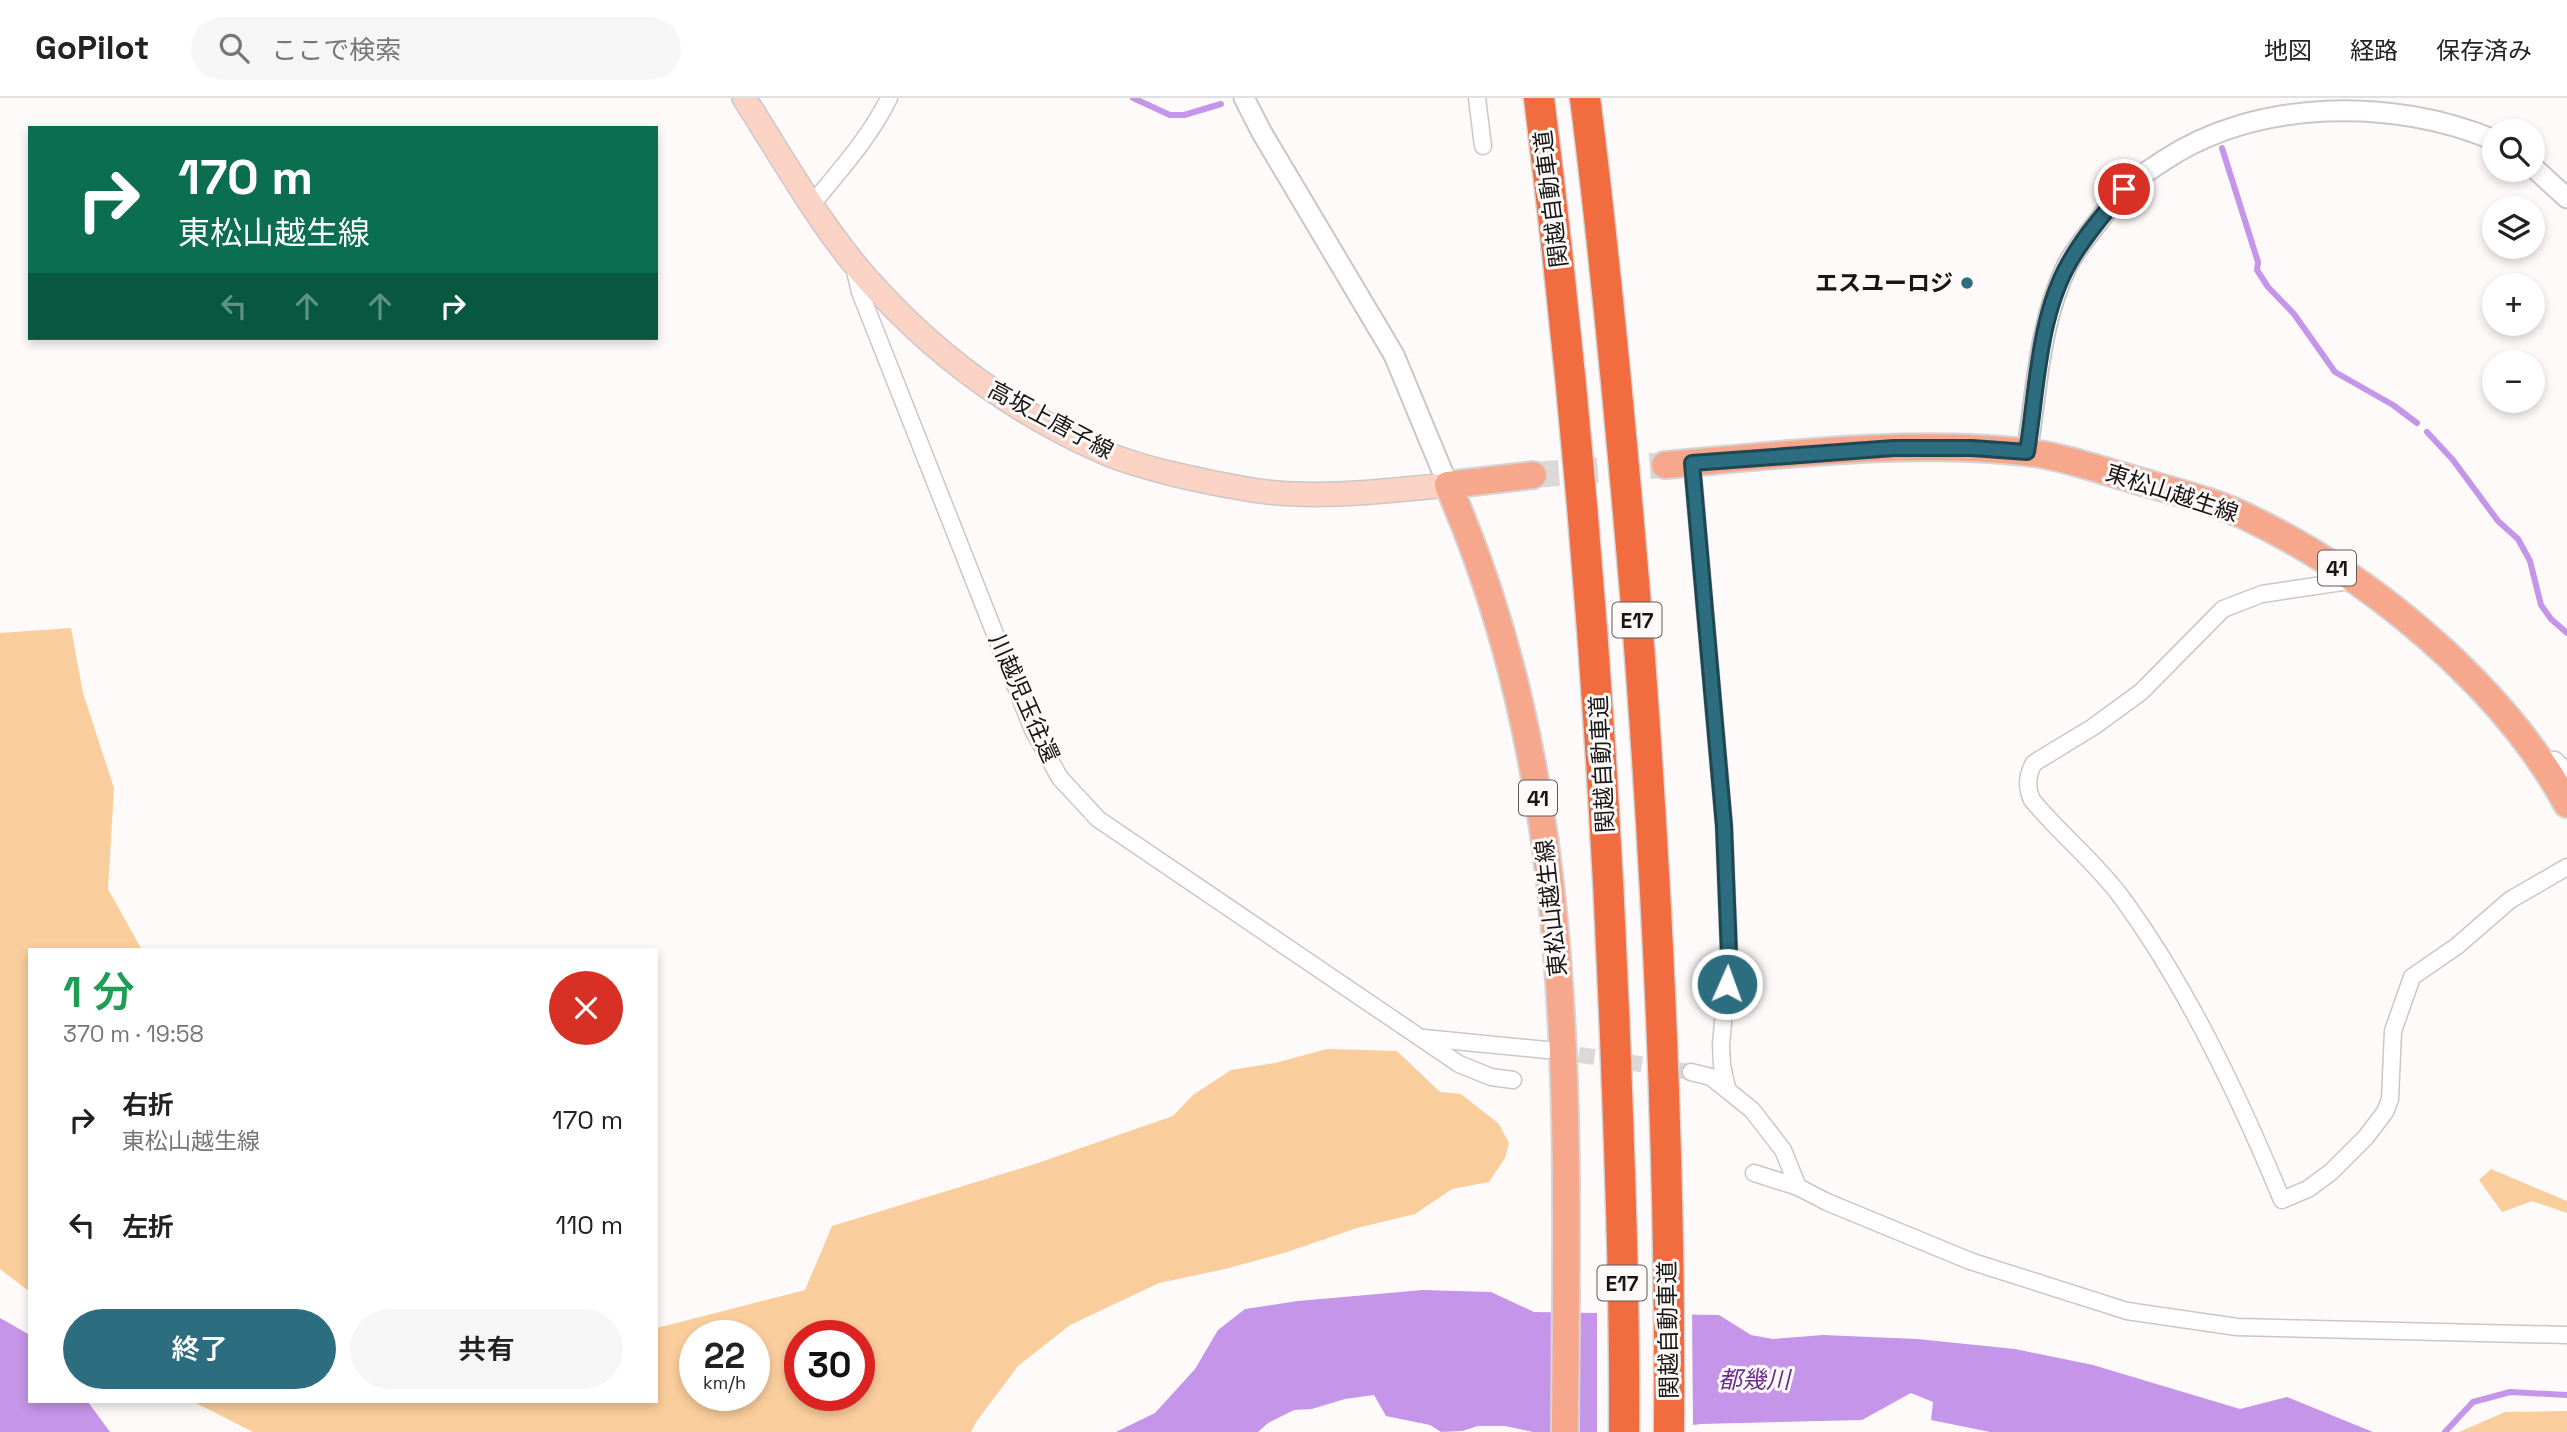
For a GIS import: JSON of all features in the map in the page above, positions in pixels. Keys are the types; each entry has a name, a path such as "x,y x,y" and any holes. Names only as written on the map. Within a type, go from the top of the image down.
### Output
{"highway":[{"name":"関越自動車道","path":"1539,98 1579,454 1600,708 1619,1134 1623,1432"},
{"name":"関越自動車道","path":"1585,98 1619,410 1658,919 1666,1144 1669,1432"}],"main road":[{"name":"高坂上唐子線","path":"744,98 827,227 879,293 947,358 1012,405 1105,453 1167,471 1253,490 1314,494 1448,485"},
{"name":"東松山越生線","path":"1665,465 1894,448 1972,448 2027,452 2143,482 2251,519 2315,553 2399,612 2497,704 2567,804"},
{"path":"1448,485 1533,475"},
{"name":"東松山越生線","path":"1448,485 1482,569 1503,635 1535,775 1553,899 1560,981 1566,1123 1565,1432"}],"street":[{"path":"813,203 867,136 889,98"},
{"path":"1244,98 1394,355 1448,485"},
{"path":"1477,98 1483,146"},
{"path":"2027,452 2046,325 2068,264 2085,237 2124,189 2168,157 2225,125 2315,103 2366,101 2402,104 2482,132"},
{"path":"2545,178 2567,198"},
{"name":"川越児玉往還","path":"853,262 864,302 1033,730 1060,778 1098,818 1458,1064 1490,1077 1513,1080"},
{"path":"1692,463 1724,826 1729,954 1721,1045 1727,1088"},
{"path":"2356,580 2262,594 2223,609 2141,692 2093,727 2034,763 2028,773 2028,791 2032,800 2118,893 2174,975 2265,1159 2282,1200 2308,1189 2331,1172 2366,1137 2385,1112 2390,1099 2393,1031 2412,976 2457,946 2510,900 2567,867"},
{"path":"2538,760 2555,760 2567,772"},
{"path":"1421,1038 1547,1050"},
{"path":"1691,1072 1711,1077 1752,1110 1783,1150 1798,1187"},
{"path":"1754,1174 1798,1187 1827,1202 1970,1261 2127,1311 2237,1327 2567,1335"}],"shaded area":[{"path":"71,628 83,693 114,788 108,889 141,948 28,948 28,1290 0,1269 0,633"},
{"path":"1327,1049 1397,1051 1440,1092 1461,1094 1499,1124 1509,1143 1505,1158 1489,1182 1452,1189 1415,1214 1357,1228 1284,1253 1225,1269 1159,1283 1070,1325 1018,1366 971,1432 253,1432 196,1403 658,1403 658,1328 679,1322 679,1411 770,1411 770,1320 688,1320 805,1290 832,1226 1035,1164 1173,1116 1193,1095 1231,1070 1275,1063"},
{"path":"2491,1169 2567,1201 2567,1213 2532,1201 2502,1212 2479,1180"},
{"path":"2567,1411 2567,1432 2459,1432 2505,1412"}],"water":[{"name":"都幾川","path":"1423,1290 1491,1292 1534,1312 1719,1315 1751,1335 1773,1339 1823,1335 1917,1339 2015,1349 2093,1365 2240,1409 2287,1397 2373,1432 1990,1432 1931,1420 1933,1402 1911,1393 1862,1420 1701,1424 1630,1432 1533,1432 1505,1426 1478,1426 1462,1431 1441,1432 1430,1425 1386,1416 1374,1395 1345,1399 1312,1409 1294,1410 1268,1423 1258,1432 1116,1432 1155,1413 1195,1369 1218,1330 1245,1309 1298,1301"},
{"path":"0,1318 28,1334 28,1403 89,1403 110,1432 0,1432"}],"pier":[{"path":"1597,1310 1692,1311 1693,1428 1661,1432 1597,1432"}],"waterway":[{"path":"1133,98 1170,115 1184,115 1221,104"},
{"path":"2222,148 2258,262 2257,270 2268,287 2294,314 2335,372 2393,405 2417,423"},
{"path":"2427,432 2453,460 2498,521 2518,539 2530,561 2541,605 2551,619 2567,633"},
{"path":"2445,1432 2473,1402 2510,1392 2567,1395"}],"tunnel":[{"path":"1533,475 1665,465"},
{"path":"1555,1051 1691,1072"}],"place":[{"name":"エスユーロジ","path":"1967,283"}],"route":[{"path":"1727,984 1729,954 1724,826 1692,463 1894,448 1972,448 2027,452 2046,325 2055,296 2068,264 2085,237 2124,189"}]}
